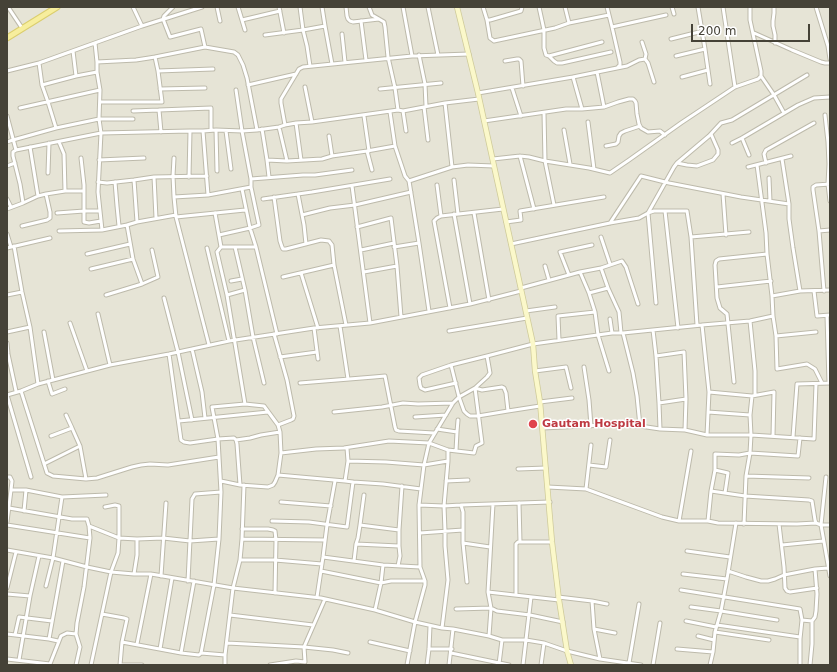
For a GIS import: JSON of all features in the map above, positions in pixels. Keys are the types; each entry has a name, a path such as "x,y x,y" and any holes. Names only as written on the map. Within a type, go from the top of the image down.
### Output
{"main road":[{"path":"7,38 57,7"}],"street":[{"path":"8,7 22,28"},
{"path":"133,7 142,26"},
{"path":"173,7 165,14 163,19 170,38 201,29 205,47"},
{"path":"7,72 39,63 142,26 202,7"},
{"path":"217,7 220,21"},
{"path":"238,7 245,30"},
{"path":"279,7 284,33"},
{"path":"300,7 310,66"},
{"path":"322,7 332,64"},
{"path":"346,7 348,19 353,22 380,19"},
{"path":"370,7 372,15 384,22 388,58 395,88 398,110"},
{"path":"403,7 412,56"},
{"path":"428,7 438,55"},
{"path":"457,7 493,159 533,344 535,371 543,428 558,598 571,665"},
{"path":"483,7 490,38 494,41 609,15"},
{"path":"487,20 521,11 522,7"},
{"path":"538,7 544,30 544,48 546,54 554,62 562,63 611,52"},
{"path":"565,7 569,23"},
{"path":"607,7 620,62 620,66 617,68"},
{"path":"672,7 674,14"},
{"path":"698,7 706,48 710,84"},
{"path":"722,7 735,87"},
{"path":"750,7 750,20 761,76 784,113"},
{"path":"774,7 773,26 775,43"},
{"path":"816,7 828,46 830,59"},
{"path":"242,20 280,11"},
{"path":"612,27 666,15"},
{"path":"361,21 366,60"},
{"path":"265,35 325,26"},
{"path":"672,39 703,31"},
{"path":"753,33 829,64"},
{"path":"342,34 345,62"},
{"path":"549,56 602,42"},
{"path":"642,42 646,54 645,58 654,82"},
{"path":"95,43 100,90 99,119 101,133 98,192 102,230"},
{"path":"98,62 136,60 205,47 234,52 238,55 243,65 257,130"},
{"path":"676,56 706,48"},
{"path":"73,51 76,76"},
{"path":"285,124 281,99 299,69 303,67 419,55 468,54"},
{"path":"419,55 426,84 425,106 428,140"},
{"path":"100,102 162,102 155,57"},
{"path":"478,93 627,66 645,58"},
{"path":"505,61 517,59 521,61 523,86"},
{"path":"39,63 42,85 56,128"},
{"path":"158,72 213,69"},
{"path":"682,77 708,70"},
{"path":"42,85 97,72"},
{"path":"597,72 604,107"},
{"path":"248,85 296,74"},
{"path":"656,303 648,213 677,163 711,134 721,123 732,120 807,75"},
{"path":"493,159 520,156 530,157 610,173 735,87 758,79 761,76"},
{"path":"573,77 582,109"},
{"path":"380,90 441,83"},
{"path":"305,87 312,122"},
{"path":"160,89 206,88"},
{"path":"512,88 521,116"},
{"path":"20,108 100,90"},
{"path":"219,235 259,225 251,187 251,179 236,90"},
{"path":"732,143 798,105 814,98 830,97"},
{"path":"23,203 13,154 16,150 101,133 257,130 279,127 296,122 312,122 364,116 479,99"},
{"path":"484,121 566,108 582,109 604,107 633,99 636,103 641,128 648,132 660,131 665,135"},
{"path":"445,103 452,167"},
{"path":"133,111 211,108 211,130"},
{"path":"159,110 161,132"},
{"path":"402,111 406,131"},
{"path":"390,112 395,146 405,176 409,182 411,192 429,312"},
{"path":"544,112 545,161 554,205"},
{"path":"825,115 829,142 830,201"},
{"path":"7,116 16,150"},
{"path":"364,116 372,170"},
{"path":"7,142 56,128 99,119 133,119"},
{"path":"296,122 301,160"},
{"path":"588,122 594,169"},
{"path":"766,162 764,154 766,150 814,123"},
{"path":"606,146 616,144 621,133 640,126"},
{"path":"279,127 286,161"},
{"path":"262,129 268,160 268,177"},
{"path":"216,130 217,171"},
{"path":"564,130 570,164"},
{"path":"189,177 190,131"},
{"path":"203,131 208,195"},
{"path":"226,131 231,169"},
{"path":"677,163 697,166 713,160 718,154 718,150 711,134"},
{"path":"329,136 332,156"},
{"path":"742,138 748,155"},
{"path":"59,142 64,154 65,191"},
{"path":"48,173 49,143"},
{"path":"268,160 286,161 322,159 332,156 395,146"},
{"path":"30,147 38,196"},
{"path":"520,156 534,209"},
{"path":"748,167 791,156"},
{"path":"81,158 84,191 84,222 101,221"},
{"path":"99,160 144,158"},
{"path":"174,158 173,176 176,216 209,345"},
{"path":"782,159 800,291"},
{"path":"7,166 15,163"},
{"path":"409,182 452,167 468,165 494,166"},
{"path":"757,165 766,233 776,336 777,370 808,364 815,369 822,383"},
{"path":"251,179 315,175 352,170"},
{"path":"98,182 107,183 154,177 206,176"},
{"path":"610,223 641,176 723,194 788,204"},
{"path":"154,177 156,218"},
{"path":"768,178 770,201"},
{"path":"263,199 390,179"},
{"path":"134,180 137,222"},
{"path":"454,180 458,214"},
{"path":"115,182 119,226"},
{"path":"824,291 819,231 813,187 816,185 829,184"},
{"path":"437,185 441,216"},
{"path":"352,186 370,323"},
{"path":"174,197 208,195 251,187"},
{"path":"242,189 245,210 256,247 294,416 293,419 278,425"},
{"path":"7,209 46,194 65,191 84,191"},
{"path":"302,215 411,192"},
{"path":"22,226 50,218 46,194"},
{"path":"298,194 306,244"},
{"path":"723,194 726,235"},
{"path":"274,197 283,249 321,240 329,240 332,245 334,265 346,325"},
{"path":"506,222 521,220 520,211 604,197"},
{"path":"7,199 11,207"},
{"path":"450,308 434,221 436,218 441,216 503,209"},
{"path":"59,231 102,230 156,218 245,210"},
{"path":"57,213 100,211"},
{"path":"511,244 639,218 654,211 687,211 691,237 696,325"},
{"path":"665,211 678,328"},
{"path":"215,213 221,247 218,252 235,340 245,404"},
{"path":"474,213 489,300"},
{"path":"454,214 470,304"},
{"path":"357,227 391,218 401,318"},
{"path":"127,225 133,259 142,284"},
{"path":"819,231 830,230"},
{"path":"691,237 749,232"},
{"path":"7,234 30,327 38,384"},
{"path":"601,237 610,264"},
{"path":"11,247 50,238"},
{"path":"361,250 419,243"},
{"path":"87,254 130,244"},
{"path":"569,275 560,252 592,245"},
{"path":"221,247 256,247"},
{"path":"235,247 264,384"},
{"path":"207,248 229,340"},
{"path":"106,295 142,284 158,277 152,250"},
{"path":"734,382 727,314 718,304 716,261 719,259 767,254"},
{"path":"91,269 133,259"},
{"path":"31,477 7,395 38,384 110,365 169,354 229,340 316,328 370,323 489,300 549,280 601,268 622,261 638,304"},
{"path":"283,278 334,265"},
{"path":"364,272 397,266"},
{"path":"545,266 549,280"},
{"path":"601,268 618,312 636,388 640,426"},
{"path":"580,272 595,312 598,335 609,371"},
{"path":"301,273 316,328 318,359"},
{"path":"231,281 242,279"},
{"path":"717,287 770,281"},
{"path":"589,293 608,288"},
{"path":"226,295 245,290"},
{"path":"772,296 800,291 830,290"},
{"path":"792,437 797,384 830,383 829,315 817,316 814,291"},
{"path":"7,295 22,292"},
{"path":"164,298 178,352 192,420"},
{"path":"526,311 555,307"},
{"path":"559,340 558,316 595,312"},
{"path":"98,314 110,365"},
{"path":"456,383 426,390 421,388 419,378 422,375 451,365 533,344 612,333 750,321 773,316"},
{"path":"449,331 527,318"},
{"path":"610,319 612,333"},
{"path":"744,524 746,476 751,435 750,415 754,396 755,372 750,321"},
{"path":"70,323 87,371"},
{"path":"702,325 709,392 707,435"},
{"path":"340,326 348,379"},
{"path":"7,332 30,327"},
{"path":"653,330 660,429"},
{"path":"44,332 53,380"},
{"path":"776,336 816,332"},
{"path":"7,343 16,391"},
{"path":"192,349 202,392 205,418"},
{"path":"280,357 317,352"},
{"path":"656,356 684,352 686,399 685,430"},
{"path":"169,354 181,440 190,443 218,439 234,438 236,440 280,432"},
{"path":"407,665 424,584 420,567 419,505 428,443 453,403 475,388 490,373 487,356"},
{"path":"451,365 459,398 464,411 470,416 508,411 572,398"},
{"path":"535,371 566,367 571,388"},
{"path":"584,367 591,426"},
{"path":"300,383 385,376 396,430 434,433"},
{"path":"48,382 52,394 65,389"},
{"path":"543,428 640,426 660,429 685,430 707,435 751,435 814,439 816,384"},
{"path":"475,388 482,390 504,388 508,411"},
{"path":"281,453 316,449 347,448 389,441 428,443 448,450 474,453 476,446 482,443 475,388"},
{"path":"21,390 47,473 53,476 86,479 98,478 141,465 168,465 219,457"},
{"path":"709,392 754,396 774,392 773,436"},
{"path":"659,403 686,399"},
{"path":"334,412 403,403 453,403"},
{"path":"201,653 214,585 219,540 221,481 218,439 212,407 245,404 264,406 278,425 280,432 281,453 276,482 268,487 242,485 221,481"},
{"path":"179,421 268,412"},
{"path":"708,412 750,415"},
{"path":"66,415 80,446 86,479"},
{"path":"415,418 446,415"},
{"path":"456,451 458,420"},
{"path":"51,436 72,428"},
{"path":"437,429 457,432"},
{"path":"708,521 715,470 715,454 739,455 750,453 798,456 800,438"},
{"path":"225,665 233,588 240,560 242,539 242,485 236,440"},
{"path":"589,465 606,467 610,440"},
{"path":"44,464 80,446"},
{"path":"586,489 591,446"},
{"path":"345,481 348,461 347,448"},
{"path":"442,628 448,580 444,506 448,450"},
{"path":"679,521 691,451"},
{"path":"348,461 424,465 448,461"},
{"path":"518,469 546,468"},
{"path":"715,470 728,473 725,493"},
{"path":"278,475 383,484 421,489"},
{"path":"746,476 809,478"},
{"path":"7,477 10,477 12,481 7,522"},
{"path":"826,477 821,525 830,576"},
{"path":"446,481 468,480"},
{"path":"317,597 335,481"},
{"path":"272,521 310,522 347,526 353,482"},
{"path":"398,566 400,556 399,530 402,486"},
{"path":"548,487 586,489 679,521 708,521 744,524 816,523 821,525 830,525"},
{"path":"11,490 26,490 62,497 106,495"},
{"path":"24,510 26,490"},
{"path":"711,491 745,496 809,500 812,502 816,523"},
{"path":"188,581 192,499 195,494 221,492"},
{"path":"354,560 364,495"},
{"path":"46,586 53,558 62,497"},
{"path":"281,502 330,506"},
{"path":"419,505 444,506 550,502"},
{"path":"161,576 166,503"},
{"path":"489,636 491,608 488,592 493,504"},
{"path":"519,504 520,542"},
{"path":"461,505 463,512 462,543 467,582"},
{"path":"91,665 111,572 118,553 119,506 105,506"},
{"path":"9,508 72,519 86,519 89,526 90,538 87,568 76,634 80,647 76,665"},
{"path":"710,665 716,626 721,611 727,579 736,523"},
{"path":"779,524 785,588 788,592 817,588"},
{"path":"7,525 90,538"},
{"path":"360,525 399,530"},
{"path":"89,526 119,538 219,540"},
{"path":"242,529 275,531 275,593"},
{"path":"420,533 463,530"},
{"path":"134,574 137,555 137,539"},
{"path":"242,539 325,540"},
{"path":"782,545 824,541"},
{"path":"516,594 516,544 518,542 552,542"},
{"path":"462,543 490,547"},
{"path":"356,544 399,546"},
{"path":"824,546 830,546"},
{"path":"7,550 53,558 87,568 111,572 151,574 233,588 317,597 375,610 430,626 453,629 502,640 526,640 544,643 600,659 641,665"},
{"path":"687,551 730,557"},
{"path":"7,588 16,552"},
{"path":"19,660 30,596 39,556"},
{"path":"323,556 383,565 420,567"},
{"path":"240,560 276,560 322,564"},
{"path":"49,638 63,561"},
{"path":"375,610 383,565"},
{"path":"728,571 761,581 768,581 784,575 828,568"},
{"path":"810,665 812,620 815,617 816,611 817,588 815,569"},
{"path":"321,571 381,583 391,581 424,581"},
{"path":"137,644 151,574"},
{"path":"683,574 727,579"},
{"path":"160,649 172,578"},
{"path":"181,653 194,581"},
{"path":"681,590 800,609 802,620 800,637 800,665"},
{"path":"488,592 516,594 532,598 558,598 607,604"},
{"path":"7,594 30,596"},
{"path":"523,665 532,598"},
{"path":"304,663 304,647 326,599"},
{"path":"592,601 594,629 600,659"},
{"path":"629,663 639,604"},
{"path":"691,607 777,620"},
{"path":"456,609 491,608 497,611 530,615 563,622"},
{"path":"102,614 127,619 122,642 120,665 142,665"},
{"path":"230,616 313,626"},
{"path":"15,635 19,617 52,621"},
{"path":"802,620 812,620"},
{"path":"686,621 800,637"},
{"path":"653,665 660,623"},
{"path":"427,665 430,626"},
{"path":"449,665 453,629"},
{"path":"594,629 615,633"},
{"path":"715,632 769,640"},
{"path":"7,659 50,665 61,636 67,633 76,634"},
{"path":"7,634 49,638 58,641"},
{"path":"698,636 714,640"},
{"path":"499,664 502,640"},
{"path":"122,642 181,653 225,655"},
{"path":"370,642 410,651"},
{"path":"227,643 304,647 348,653"},
{"path":"541,665 544,643"},
{"path":"429,649 452,648"},
{"path":"676,649 713,652"},
{"path":"451,653 509,665"},
{"path":"271,665 304,663 309,665"}],"shaded area":[{"path":"7,7 830,7 830,665 7,665"}],"place":[{"name":"Gautam Hospital","path":"533,424"}]}
